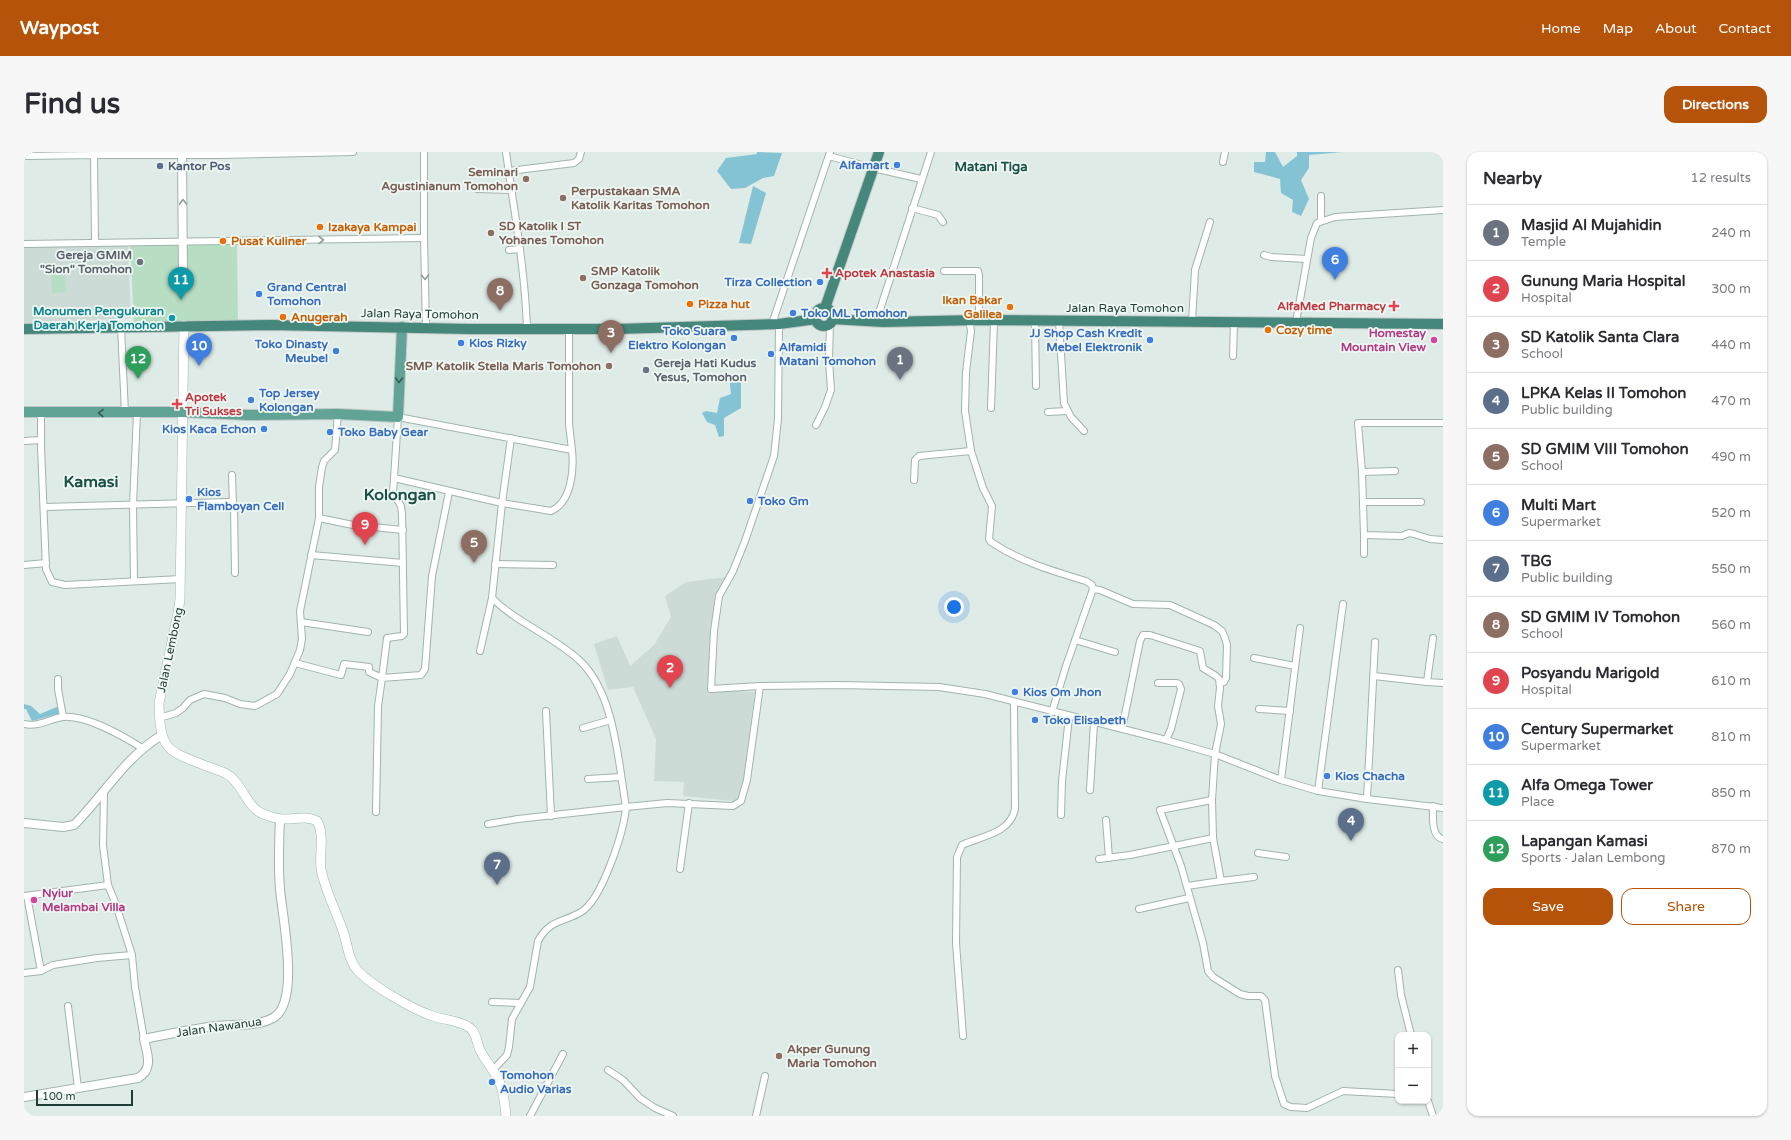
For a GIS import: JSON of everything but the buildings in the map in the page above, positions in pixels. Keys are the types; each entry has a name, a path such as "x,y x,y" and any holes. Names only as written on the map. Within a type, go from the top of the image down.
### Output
{"highway":[{"path":"825,308 879,152"},
{"path":"816,319 818,310 825,308 831,312 831,321"},
{"name":"Jalan Raya Tomohon","path":"24,329 184,325 569,329 775,324 816,319 818,323 823,325 831,321 876,322 974,320 1443,324"}],"main road":[{"name":"Jalan Lembong","path":"184,325 180,503 181,579 178,613 159,703 159,718 162,735 168,747 175,754 224,772 232,778 261,813 280,819 305,817 317,821 321,835 320,853 322,870 346,937 350,955 357,970 382,989 416,1009 429,1015 464,1024 471,1029 485,1059 493,1070"},
{"path":"24,412 182,412 248,415 338,414 398,417 402,327"},
{"path":"493,1070 503,1094 506,1116"}],"street":[{"path":"24,156 182,153 217,155 353,152"},
{"path":"424,152 426,328"},
{"path":"506,152 526,297 527,329"},
{"path":"509,171 574,163 579,159 581,152"},
{"path":"876,322 921,179 931,152"},
{"path":"1223,162 1224,152"},
{"path":"182,153 184,241 183,280"},
{"path":"921,179 873,168 830,154 775,324 778,420 774,456 733,571 719,596 714,631 711,689 760,686 839,685 939,687 985,694 1215,754 1281,780 1318,791 1367,799 1443,808"},
{"path":"94,155 95,243"},
{"path":"476,189 512,190"},
{"path":"1321,196 1322,221"},
{"path":"912,208 938,215 943,222"},
{"path":"1296,322 1313,230 1317,223 1335,217 1443,210"},
{"path":"1192,322 1195,270 1210,222"},
{"path":"24,244 424,238"},
{"path":"509,250 520,249"},
{"path":"1264,255 1271,257 1307,259"},
{"path":"944,271 976,270 979,272 974,320 971,331 966,372 965,411 971,451 981,483 992,506 989,534 992,542 1030,564 1086,582 1092,585 1093,589 1052,712"},
{"path":"816,425 826,407 831,390 829,360 831,321"},
{"path":"991,408 994,321"},
{"path":"1035,321 1036,386"},
{"path":"1059,321 1063,389 1067,411 1071,418 1084,431"},
{"path":"1233,356 1234,322"},
{"path":"121,327 125,413"},
{"path":"394,478 449,492 502,503 547,511 554,510 565,496 572,480 573,469 569,424 569,329"},
{"path":"1048,412 1067,411"},
{"path":"41,412 46,563 49,579 54,584 65,585 181,579"},
{"path":"134,581 133,505 137,413"},
{"path":"159,718 176,713 190,700 204,694 215,695 250,706 262,703 277,694 290,674 302,639 300,611 319,518 319,487 322,467 324,461 335,450 338,414"},
{"path":"376,812 378,706 387,638 402,636 404,634 403,530 401,506 393,492 398,417 572,450"},
{"path":"1364,554 1362,472 1358,423 1443,423"},
{"path":"480,651 492,598 502,503 511,438"},
{"path":"24,441 41,440"},
{"path":"914,480 915,460 919,456 971,451"},
{"path":"1362,472 1395,470"},
{"path":"232,475 235,518 235,573"},
{"path":"295,663 340,675 344,664 369,667 369,672 382,678 421,675 426,669 432,576 449,492"},
{"path":"44,507 229,502 233,505"},
{"path":"1362,502 1421,502"},
{"path":"319,518 353,525 403,530"},
{"path":"1364,535 1402,536 1409,533 1430,539 1443,540"},
{"path":"311,555 403,563"},
{"path":"24,565 46,563"},
{"path":"495,564 553,565"},
{"path":"1093,589 1100,590 1133,604 1170,605 1214,625 1222,631 1227,645 1226,678 1224,682 1220,683"},
{"path":"492,598 536,632 580,660 594,678 603,695 610,720 626,806 623,826 595,898 582,912 560,920 542,934 536,949 530,987 512,1019 507,1055 493,1070"},
{"path":"1318,791 1343,604"},
{"path":"301,622 368,632"},
{"path":"1281,780 1300,628"},
{"path":"1122,729 1140,642 1143,635 1150,635 1197,649 1201,654 1203,668 1216,676 1220,683 1218,706 1221,724 1215,754 1212,800 1214,838 1221,881"},
{"path":"1427,682 1433,638"},
{"path":"1076,640 1115,652"},
{"path":"1367,799 1375,642"},
{"path":"1254,658 1295,666"},
{"path":"1374,676 1443,683"},
{"path":"58,680 58,689 63,717"},
{"path":"1158,683 1177,683 1181,689 1171,729 1166,740"},
{"path":"488,824 518,818 551,816 626,806 689,803 733,806 741,801 748,774 760,686"},
{"path":"963,1036 956,942 957,857 962,845 982,839 993,833 1009,823 1014,816 1014,702"},
{"path":"1259,709 1290,711"},
{"path":"546,711 551,816"},
{"path":"24,724 38,725 63,717 75,717 114,732 142,748"},
{"path":"1061,815 1062,781 1069,717"},
{"path":"584,728 610,720"},
{"path":"1090,790 1094,723"},
{"path":"24,823 63,827 74,825 104,792 128,762 142,748 162,735"},
{"path":"588,779 621,777"},
{"path":"24,1097 131,1079 143,1075 149,1064 135,987 132,955 108,885 103,845 105,808 104,792"},
{"path":"1212,800 1160,810 1187,886 1210,974 1244,996 1262,996 1265,1000 1275,1076 1284,1104 1291,1107 1307,1108 1343,1091 1395,1094"},
{"path":"680,869 689,803"},
{"path":"1433,806 1436,834 1439,838 1443,839"},
{"name":"Jalan Nawanua","path":"144,1039 217,1026 252,1024 266,1021 280,1013 287,995 288,964 286,925 280,883 280,819"},
{"path":"1106,820 1109,858"},
{"path":"1099,859 1130,855 1214,838"},
{"path":"1258,853 1286,857"},
{"path":"1187,886 1254,877"},
{"path":"41,971 26,896 108,885"},
{"path":"1139,908 1190,898"},
{"path":"24,973 41,971 53,965 98,958 132,955"},
{"path":"1398,970 1401,995 1410,1032"},
{"path":"492,1002 521,1002"},
{"path":"68,1006 78,1088"},
{"path":"530,1116 563,1054"},
{"path":"608,1070 623,1080 640,1098 648,1104 673,1116"},
{"path":"756,1116 765,1076"},
{"path":"1429,1104 1433,1116"}],"shaded area":[{"path":"128,243 131,318 24,324 24,245"},
{"path":"727,577 714,611 707,689 755,692 741,796 734,801 683,796 684,782 654,781 656,739 633,687 608,690 594,644 617,636 630,666 654,645 671,617 665,596 686,582"}],"green space":[{"path":"237,241 238,325 134,327 130,242"},
{"path":"65,270 66,292 52,293 51,271"}],"water":[{"path":"757,152 782,153 774,176 763,178 745,188 731,189 717,171 726,158 757,154"},
{"path":"1266,152 1275,152 1283,167 1297,156 1297,152 1343,152 1309,155 1309,168 1301,180 1309,199 1301,216 1292,212 1293,200 1281,193 1280,179 1254,172 1254,162 1265,162"},
{"path":"753,186 766,193 751,244 739,243"},
{"path":"741,374 741,408 724,418 724,436 719,437 715,425 707,422 702,413 706,411 717,413 720,398 731,394 729,375"},
{"path":"24,704 31,706 40,714 59,706 61,713 32,721 26,709 24,709"}],"place":[{"name":"Alfamart","path":"897,165"},
{"name":"Kantor Pos","path":"160,166"},
{"name":"Seminari Agustinianum Tomohon","path":"526,179"},
{"name":"Perpustakaan SMA Katolik Karitas Tomohon","path":"563,198"},
{"name":"Izakaya Kampai","path":"320,227"},
{"name":"SD Katolik I ST Yohanes Tomohon","path":"491,233"},
{"name":"Pusat Kuliner","path":"223,241"},
{"name":"Gereja GMIM \"Sion\" Tomohon","path":"140,262"},
{"name":"Apotek Anastasia","path":"827,273"},
{"name":"SMP Katolik Gonzaga Tomohon","path":"583,278"},
{"name":"Multi Mart","path":"1335,280"},
{"name":"Tirza Collection","path":"820,282"},
{"name":"Grand Central Tomohon","path":"259,294"},
{"name":"Alfa Omega Tower","path":"181,300"},
{"name":"Pizza hut","path":"690,304"},
{"name":"AlfaMed Pharmacy","path":"1394,306"},
{"name":"Ikan Bakar Galilea","path":"1010,307"},
{"name":"SD GMIM IV Tomohon","path":"500,311"},
{"name":"Toko ML Tomohon","path":"793,313"},
{"name":"Anugerah","path":"283,317"},
{"name":"Monumen Pengukuran Daerah Kerja Tomohon","path":"172,318"},
{"name":"Cozy time","path":"1268,330"},
{"name":"Toko Suara Elektro Kolongan","path":"734,338"},
{"name":"JJ Shop Cash Kredit Mebel Elektronik","path":"1150,340"},
{"name":"Homestay Mountain View","path":"1434,340"},
{"name":"Kios Rizky","path":"461,343"},
{"name":"Toko Dinasty Meubel","path":"336,351"},
{"name":"SD Katolik Santa Clara","path":"611,353"},
{"name":"Alfamidi Matani Tomohon","path":"771,354"},
{"name":"Century Supermarket","path":"199,366"},
{"name":"SMP Katolik Stella Maris Tomohon","path":"609,366"},
{"name":"Gereja Hati Kudus Yesus, Tomohon","path":"646,370"},
{"name":"Lapangan Kamasi","path":"138,379"},
{"name":"Masjid Al Mujahidin","path":"900,380"},
{"name":"Top Jersey Kolongan","path":"251,400"},
{"name":"Apotek Tri Sukses","path":"177,404"},
{"name":"Kios Kaca Echon","path":"264,429"},
{"name":"Toko Baby Gear","path":"330,432"},
{"name":"Kios Flamboyan Cell","path":"189,499"},
{"name":"Toko Gm","path":"750,501"},
{"name":"Posyandu Marigold","path":"365,545"},
{"name":"SD GMIM VIII Tomohon","path":"474,563"},
{"name":"Gunung Maria Hospital","path":"670,688"},
{"name":"Kios Om Jhon","path":"1015,692"},
{"name":"Toko Elisabeth","path":"1035,720"},
{"name":"Kios Chacha","path":"1327,776"},
{"name":"LPKA Kelas II Tomohon","path":"1351,841"},
{"name":"TBG","path":"497,885"},
{"name":"Nyiur Melambai Villa","path":"34,900"},
{"name":"Akper Gunung Maria Tomohon","path":"779,1056"},
{"name":"Tomohon Audio Varias","path":"492,1082"}],"district":[{"name":"Matani Tiga","path":"991,166"},
{"name":"Kamasi","path":"91,481"},
{"name":"Kolongan","path":"400,494"}]}
